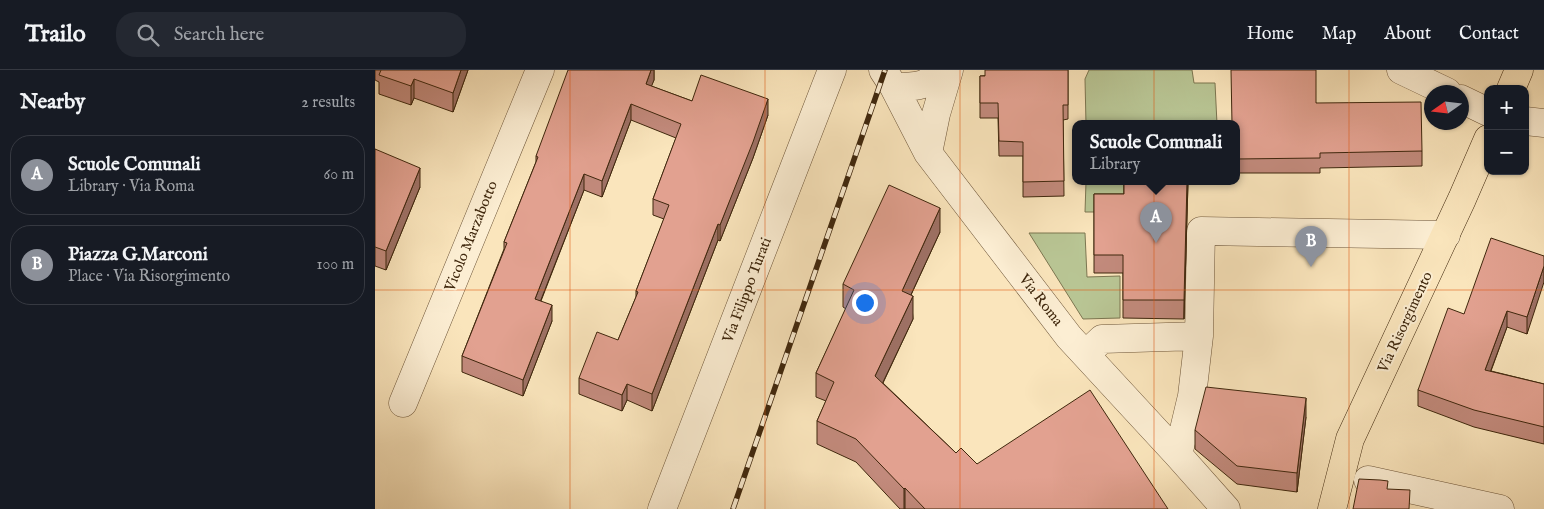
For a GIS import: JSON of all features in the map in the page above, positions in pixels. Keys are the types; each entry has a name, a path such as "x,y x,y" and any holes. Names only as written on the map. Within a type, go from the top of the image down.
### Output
{"main road":[{"path":"1513,85 1519,70"},
{"name":"Via Risorgimento","path":"1332,509 1350,440 1446,235 1484,148"}],"street":[{"name":"Vicolo Marzabotto","path":"403,402 540,70"},
{"name":"Via Filippo Turati","path":"662,509 832,70"},
{"path":"889,78 919,87 935,79 945,70"},
{"path":"928,153 936,114 949,70"},
{"path":"1401,70 1432,85"},
{"name":"Via Roma","path":"889,78 928,153 1069,336 1226,509"},
{"path":"1469,104 1484,110"},
{"path":"1529,121 1544,123"},
{"path":"1178,454 1192,396 1199,336 1201,231 1446,235"},
{"path":"1086,354 1101,339 1199,336"},
{"path":"1368,480 1500,509"}],"green space":[{"path":"1089,70 1192,70 1194,83 1215,83 1217,120 1086,120 1085,79"},
{"path":"1086,185 1124,185 1124,212 1085,212"},
{"path":"1029,233 1085,233 1087,277 1120,276 1120,318 1083,319"}],"building":[{"path":"381,70 461,70 453,93 414,79 411,86 379,75"},
{"path":"568,70 651,70 646,84 692,101 701,75 768,99 753,142 720,225 718,224 652,394 627,384 622,395 579,378 597,332 618,340 638,292 636,291 669,205 653,199 681,124 631,104 602,181 584,174 535,299 552,305 523,380 462,356 507,243 504,242 538,157 536,156"},
{"path":"985,70 1068,70 1068,105 1063,105 1064,181 1023,182 1023,142 999,141 998,103 980,103 980,76 985,76"},
{"path":"1231,70 1316,70 1316,103 1421,102 1422,151 1320,153 1320,158 1240,159 1240,120 1232,120"},
{"path":"375,149 420,168 386,251 375,247"},
{"path":"889,185 940,208 902,291 913,296 875,376 956,453 961,448 977,464 1090,390 1168,509 925,509 856,439 817,421 834,382 816,373 854,290 843,284"},
{"path":"1124,185 1187,185 1184,300 1123,300 1123,255 1094,255 1094,194 1124,194"},
{"path":"1491,238 1544,256 1544,266 1527,317 1507,311 1485,370 1544,384 1544,427 1474,410 1418,390 1448,308 1464,314"},
{"path":"1206,387 1306,398 1297,473 1237,466 1195,430"},
{"path":"1359,479 1388,481 1387,489 1410,490 1409,509 1353,509"}],"railway":[{"path":"733,509 885,70"}],"place":[{"name":"Scuole Comunali","path":"1156,243"},
{"name":"Piazza G.Marconi","path":"1311,267"}]}
